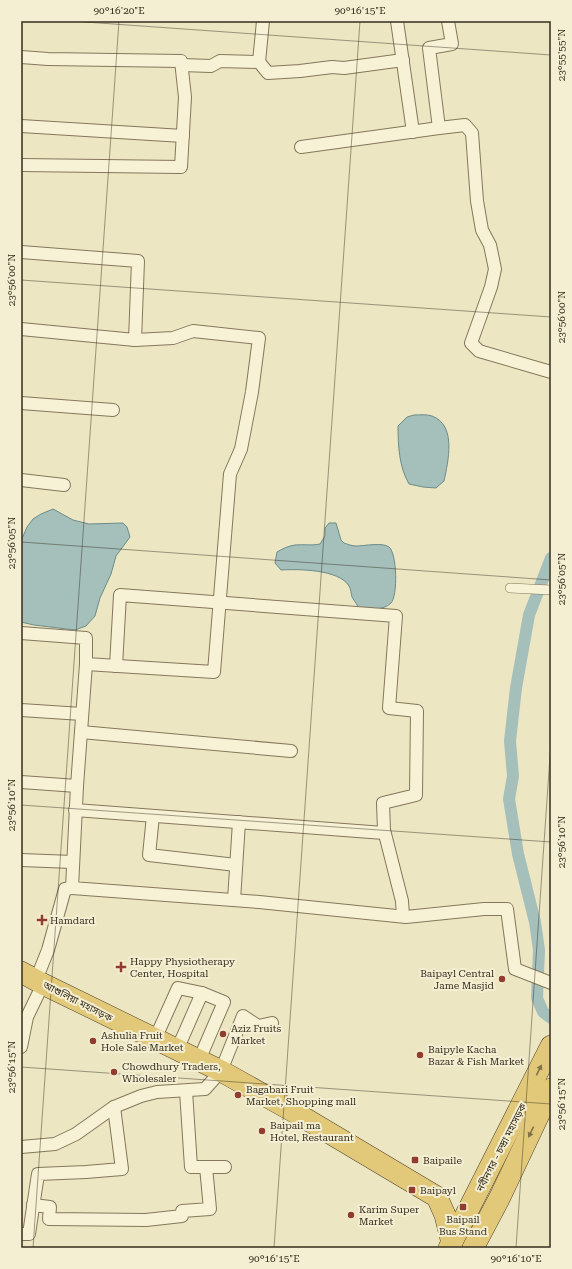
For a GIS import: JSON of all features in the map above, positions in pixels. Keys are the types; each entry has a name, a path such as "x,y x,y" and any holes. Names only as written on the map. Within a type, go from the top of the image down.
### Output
{"highway":[{"name":"আশুলিয়া মহাসড়ক","path":"33,978 221,1071 296,1113 437,1197 445,1215 451,1245"},
{"name":"নবীনগর - চন্দ্রা মহাসড়ক","path":"451,1245 551,1046"},
{"name":"নবীনগর - চন্দ্রা মহাসড়ক","path":"473,1248 499,1199 549,1093"}],"street":[{"path":"263,21 259,62 268,73 332,67 344,68 403,60"},
{"path":"397,21 413,132"},
{"path":"439,128 429,48 452,44 448,21"},
{"path":"21,57 48,59 181,61 185,97 181,167 21,164"},
{"path":"182,65 211,66 220,61 259,62"},
{"path":"301,147 465,125 472,133 477,200 482,230 490,245 495,269 491,286 471,343 479,351 551,372"},
{"path":"21,126 183,136"},
{"path":"21,252 138,260 135,340"},
{"path":"21,329 135,340 173,338 193,330 258,338 252,392 241,449 230,474 214,672 86,664"},
{"path":"21,402 114,410"},
{"path":"21,480 64,485"},
{"path":"510,588 551,590"},
{"path":"116,666 120,595 396,616 390,708 417,711 416,795 382,803 384,833 402,901 403,916"},
{"path":"21,633 86,638 86,664 75,810 72,888"},
{"path":"21,710 82,714"},
{"path":"81,732 292,751"},
{"path":"21,782 77,786"},
{"path":"75,810 384,833"},
{"path":"153,816 149,855 236,864"},
{"path":"234,900 239,822"},
{"path":"21,860 73,862"},
{"path":"21,1047 33,978 48,950 64,889 72,888 234,900 403,916 484,909 507,909 515,969 549,982"},
{"path":"155,1039 178,988 202,993 224,1002 199,1060"},
{"path":"177,1050 202,993"},
{"path":"21,1147 55,1144 76,1134 114,1107 141,1096 157,1092 205,1089 221,1071 243,1016 258,1026 272,1023"},
{"path":"186,1091 191,1167 225,1167"},
{"path":"21,1234 29,1234 38,1174 122,1169 114,1107"},
{"path":"33,1205 50,1207 49,1219 146,1220 182,1216 182,1211 210,1209 206,1167"}],"water":[{"path":"414,415 432,416 440,421 445,427 448,436 449,454 444,481 436,488 409,484 403,470 399,448 398,426 407,417"},
{"path":"53,509 73,520 89,524 123,523 127,527 130,537 116,556 111,574 100,598 95,616 86,626 75,630 21,622 21,541 27,527 33,519"},
{"path":"329,523 336,523 341,540 344,543 354,546 378,544 389,547 392,551 394,557 396,584 393,599 388,606 376,609 359,608 352,597 349,586 344,580 327,573 317,571 281,570 275,563 277,552 285,548 295,545 320,544 325,536 325,528"}],"waterway":[{"path":"551,558 529,615 516,688 510,741 513,776 509,799 518,854 535,922 539,950 537,998 543,1012 551,1018"}],"place":[{"name":"Hamdard","path":"42,920"},
{"name":"Happy Physiotherapy Center, Hospital","path":"121,967"},
{"name":"Baipayl Central Jame Masjid","path":"502,979"},
{"name":"Aziz Fruits Market","path":"223,1034"},
{"name":"Ashulia Fruit Hole Sale Market","path":"93,1041"},
{"name":"Baipyle Kacha Bazar & Fish Market","path":"420,1055"},
{"name":"Chowdhury Traders, Wholesaler","path":"114,1072"},
{"name":"Bagabari Fruit Market, Shopping mall","path":"238,1095"},
{"name":"Baipail ma Hotel, Restaurant","path":"262,1131"},
{"name":"Baipaile","path":"415,1160"},
{"name":"Baipayl","path":"412,1190"},
{"name":"Baipail Bus Stand","path":"463,1207"},
{"name":"Karim Super Market","path":"351,1215"}]}
